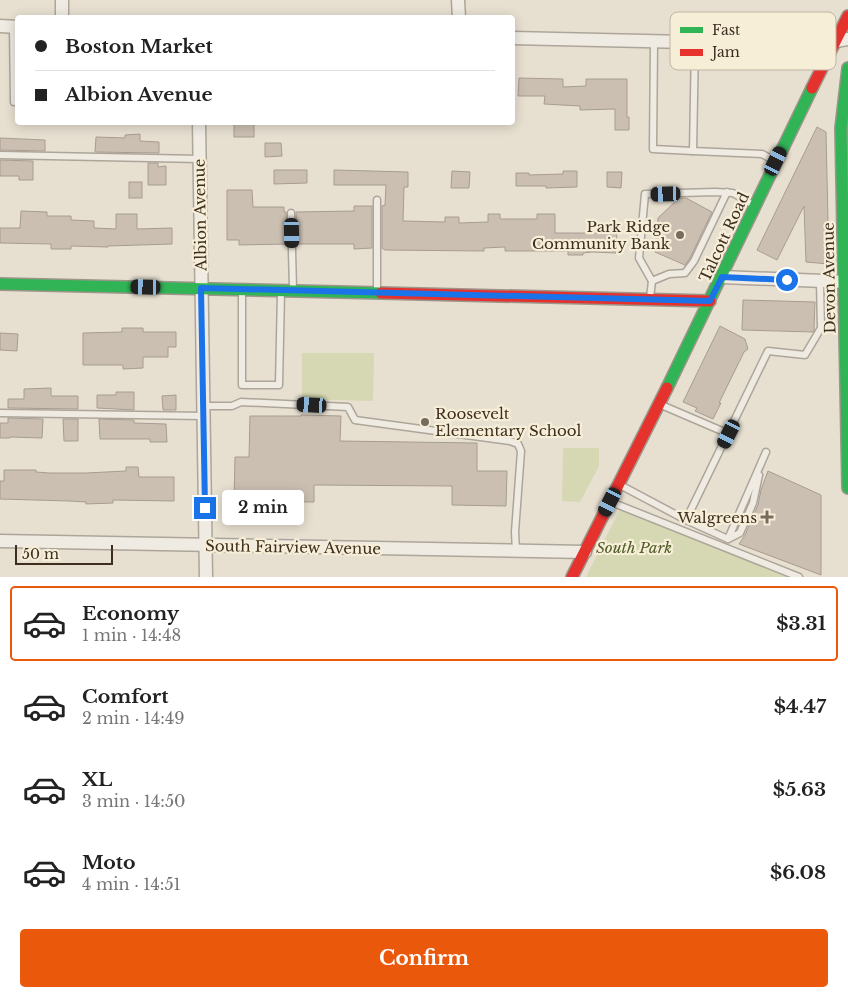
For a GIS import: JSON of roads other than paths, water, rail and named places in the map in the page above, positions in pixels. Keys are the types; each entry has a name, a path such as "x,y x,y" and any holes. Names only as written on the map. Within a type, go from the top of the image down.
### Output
{"street":[{"path":"62,0 62,15"},
{"path":"458,0 458,15"},
{"name":"Talcott Road","path":"836,38 848,16"},
{"path":"0,26 15,26"},
{"path":"515,38 670,42"},
{"name":"Devon Avenue","path":"848,68 841,128 846,282 848,488"},
{"name":"Talcott Road","path":"572,577 722,277 820,70"},
{"name":"Albion Avenue","path":"199,125 206,577"},
{"path":"722,277 846,282"},
{"path":"0,284 710,301"},
{"name":"South Fairview Avenue","path":"0,541 585,552"}],"lane":[{"path":"14,102 15,26"},
{"path":"654,42 653,149 762,154 776,161"},
{"path":"693,151 694,70"},
{"path":"0,156 200,159"},
{"path":"650,299 652,281 639,258 645,194 727,192 733,193 755,206"},
{"path":"652,281 670,274 685,273 694,260 727,192"},
{"path":"377,200 377,293"},
{"path":"291,213 293,291"},
{"path":"686,520 768,351 805,355 820,328 820,281"},
{"path":"242,290 242,385 279,385 281,290"},
{"path":"0,412 204,411 232,406 240,402 348,407 355,420 510,441 518,444 520,451 515,532 516,551"},
{"path":"659,404 729,434"},
{"path":"619,484 686,520 728,539 766,452"},
{"path":"610,502 800,577"}],"place":[{"name":"Park Ridge Community Bank","path":"680,235"},
{"name":"Roosevelt Elementary School","path":"425,422"},
{"name":"Walgreens","path":"767,517"}],"park label":[{"name":"South Park","path":"634,547"}]}
